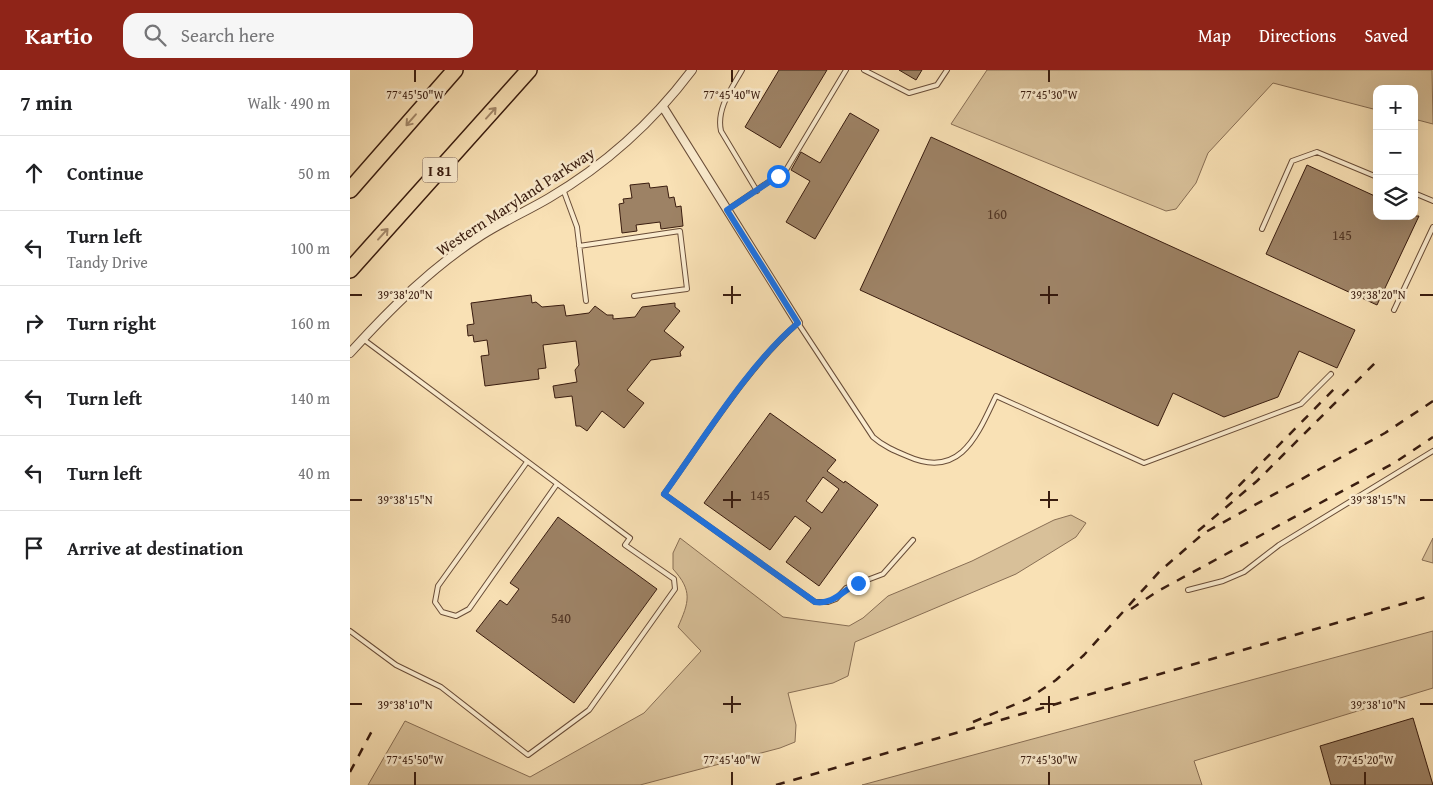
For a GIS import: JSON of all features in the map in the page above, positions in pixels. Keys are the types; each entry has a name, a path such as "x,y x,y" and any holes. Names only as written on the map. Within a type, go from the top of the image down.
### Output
{"highway":[{"path":"350,190 455,70"},
{"name":"I 81","path":"350,270 529,70"}],"street":[{"name":"Western Maryland Parkway","path":"350,353 418,283 452,256 482,235 563,189 614,152 663,107 692,70"},
{"path":"663,107 798,323"}],"lane":[{"path":"742,70 725,101 719,124 721,131 757,191"},
{"path":"727,210 786,170 846,70"},
{"path":"864,70 909,93 937,85 947,70"},
{"path":"1262,229 1292,161 1318,152 1373,175"},
{"path":"563,189 574,216 586,301"},
{"path":"1418,195 1433,201"},
{"path":"1394,310 1433,227"},
{"path":"579,246 680,230 687,289 634,296"},
{"path":"913,540 882,574 846,588 836,599 828,602 815,602 664,494 742,386 786,334 798,323 873,437 882,445 920,462 934,464 957,458 972,442 996,396 1144,463 1301,404 1331,374"},
{"path":"350,632 396,665 441,688 528,755 589,710 675,589 676,582 625,546 630,538 363,339"},
{"path":"1188,590 1224,581 1244,572 1279,545 1433,451"},
{"path":"527,462 438,586 435,602 442,612 456,616 469,609 557,484"}],"shaded area":[{"path":"987,70 1432,70 1433,124 1418,120 1418,85 1373,85 1373,109 1273,83 1208,153 1196,183 1176,209 1166,211 951,124"},
{"path":"1071,515 1086,523 1076,537 1016,574 855,642 848,676 833,683 788,693 796,725 795,742 780,748 640,785 368,785 405,721 530,777 644,713 701,651 678,627 687,603 684,584 673,569 673,553 680,538 783,617 849,626 863,618 888,596 972,561 1054,520"},
{"path":"1433,538 1433,563 1422,560"},
{"path":"1433,631 1433,688 1194,761 1202,785 862,785"}],"building":[{"path":"779,70 827,70 780,148 745,127"},
{"path":"899,70 922,70 916,80"},
{"path":"850,113 879,130 815,239 786,222 810,181 791,170 801,152 820,163"},
{"path":"931,137 1355,330 1337,368 1299,351 1278,397 1224,417 1173,393 1158,426 860,290"},
{"path":"1307,165 1373,195 1373,220 1417,220 1377,305 1266,254"},
{"path":"649,183 650,188 667,186 669,198 674,197 676,207 681,206 683,226 661,229 660,222 636,225 637,231 622,233 619,204 624,203 623,199 632,198 630,185"},
{"path":"531,295 532,303 536,302 542,307 564,305 566,316 589,313 595,306 607,315 613,315 613,319 635,317 642,307 675,303 675,307 680,311 664,331 684,347 680,352 681,356 651,360 627,390 644,403 624,428 602,411 587,431 580,426 576,426 572,396 555,398 553,386 577,382 575,370 579,365 576,341 543,345 546,368 538,369 539,379 485,386 481,356 489,355 487,340 474,342 473,335 468,336 467,325 474,324 471,303"},
{"path":"770,413 836,460 827,471 844,483 845,481 878,505 819,586 786,562 811,528 795,516 770,550 704,503","holes":["823,477 839,489 822,513 806,501"]},
{"path":"558,517 657,589 574,703 476,631 500,600 507,605 519,589 510,583"},
{"path":"1413,718 1433,785 1331,785 1320,746"}],"railway":[{"path":"1198,531 1257,481 1376,362"},
{"path":"1226,499 1336,387"},
{"path":"973,722 1028,699 1056,680 1084,655 1160,571 1204,533 1385,433 1433,401"},
{"path":"1131,609 1158,591 1394,463 1433,437"},
{"path":"776,785 1433,595"},
{"path":"350,772 374,727"}],"route":[{"path":"778,176 727,210 798,323 786,334 742,386 664,494 815,602 821,603 836,599 846,588 858,583"}]}
